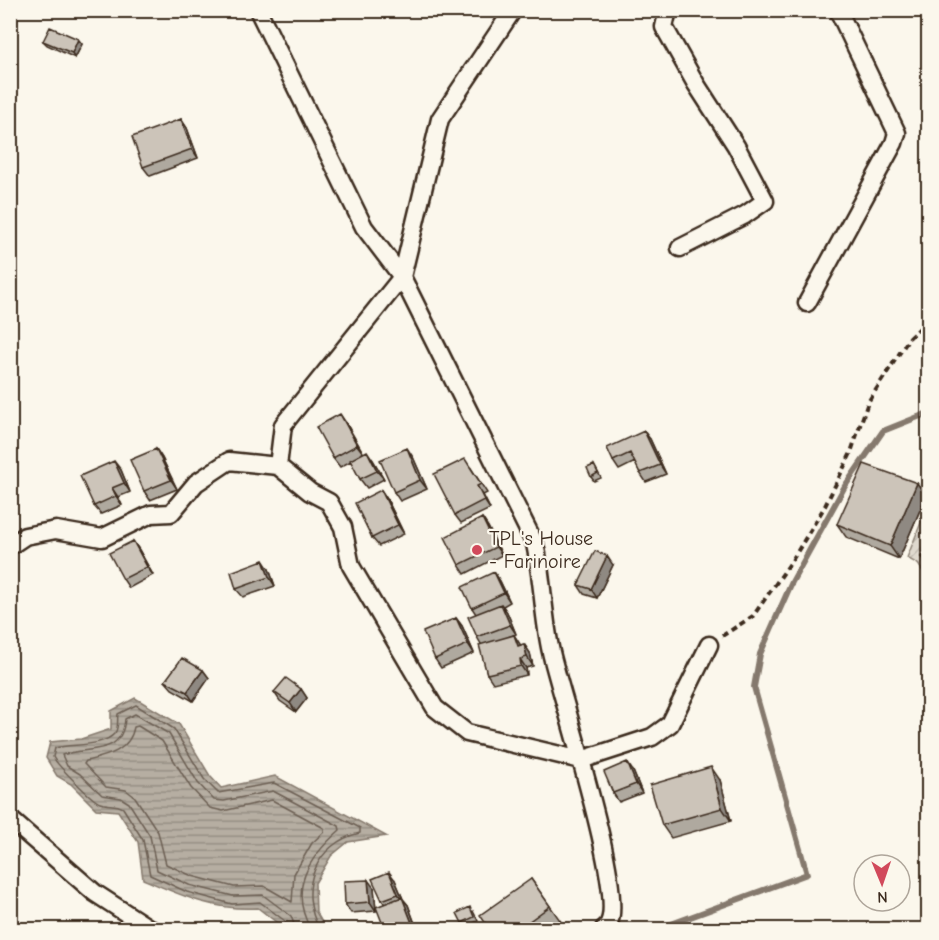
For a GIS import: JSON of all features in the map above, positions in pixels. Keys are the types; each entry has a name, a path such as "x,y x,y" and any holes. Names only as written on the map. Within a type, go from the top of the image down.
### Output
{"street":[{"path":"258,10 364,226 402,277 535,544 543,578 550,651 598,822 611,902 609,923 603,930"},
{"path":"278,466 283,425 402,277 440,119 513,10"},
{"path":"668,10 664,27 696,84 736,146 765,201 745,215 680,248"},
{"path":"807,303 894,144 897,133 838,10"},
{"path":"10,546 25,536 56,530 102,538 150,514 171,513 196,483 229,461 278,466 310,492 329,502 343,527 351,566 435,708 467,733 581,760 652,737 670,724 709,645"},
{"path":"10,819 95,893 152,930"}],"path":[{"path":"709,645 753,616 791,562 825,506 850,455 868,402 910,337 928,321"}],"shaded area":[{"path":"928,505 928,579 918,564 907,558"}],"water":[{"path":"135,698 179,724 210,776 221,788 275,776 386,836 348,842 331,856 315,883 316,912 326,929 285,929 258,908 213,905 143,879 138,842 118,811 96,809 71,784 57,776 46,758 50,742 81,739 111,729 111,711"}],"building":[{"path":"50,27 78,39 72,53 43,41"},
{"path":"181,119 192,149 143,167 132,137"},
{"path":"340,414 357,445 333,458 316,427"},
{"path":"644,431 660,465 640,473 630,453 613,461 607,448"},
{"path":"407,448 420,480 394,492 380,460"},
{"path":"156,449 171,480 144,491 130,460"},
{"path":"367,451 377,471 360,479 350,460"},
{"path":"465,459 481,484 477,486 484,500 455,515 434,474"},
{"path":"114,461 124,483 112,488 116,496 94,506 80,476"},
{"path":"864,464 917,483 890,546 837,524"},
{"path":"594,465 598,473 591,477 587,468"},
{"path":"381,490 398,525 372,538 355,503"},
{"name":"TPL's House - Farinoire","path":"482,518 496,547 459,565 445,537"},
{"path":"133,541 147,567 123,579 109,553"},
{"path":"928,542 928,560 921,557"},
{"path":"595,551 607,556 591,589 578,585"},
{"path":"263,560 269,577 236,589 231,572"},
{"path":"494,572 504,593 472,608 462,587"},
{"path":"501,604 510,625 477,637 468,617"},
{"path":"456,618 468,644 435,659 423,632"},
{"path":"514,635 518,646 524,644 527,657 520,659 521,666 487,674 479,645"},
{"path":"182,658 203,670 187,692 165,681"},
{"path":"286,678 301,689 290,703 274,692"},
{"path":"627,762 636,784 613,793 604,772"},
{"path":"711,767 722,808 662,825 650,785"},
{"path":"389,872 398,894 382,900 372,879"},
{"path":"531,879 550,906 517,930 490,930 480,915"},
{"path":"368,880 370,902 345,904 344,881"},
{"path":"402,897 412,923 396,930 385,930 376,907"},
{"path":"470,907 474,917 462,923 457,913"},
{"path":"418,926 420,930 408,930"}],"waterway":[{"path":"655,930 807,874 754,687 760,654 792,582 845,486 883,431 928,413"}],"place":[{"name":"TPL's House - Farinoire","path":"477,550"}]}
